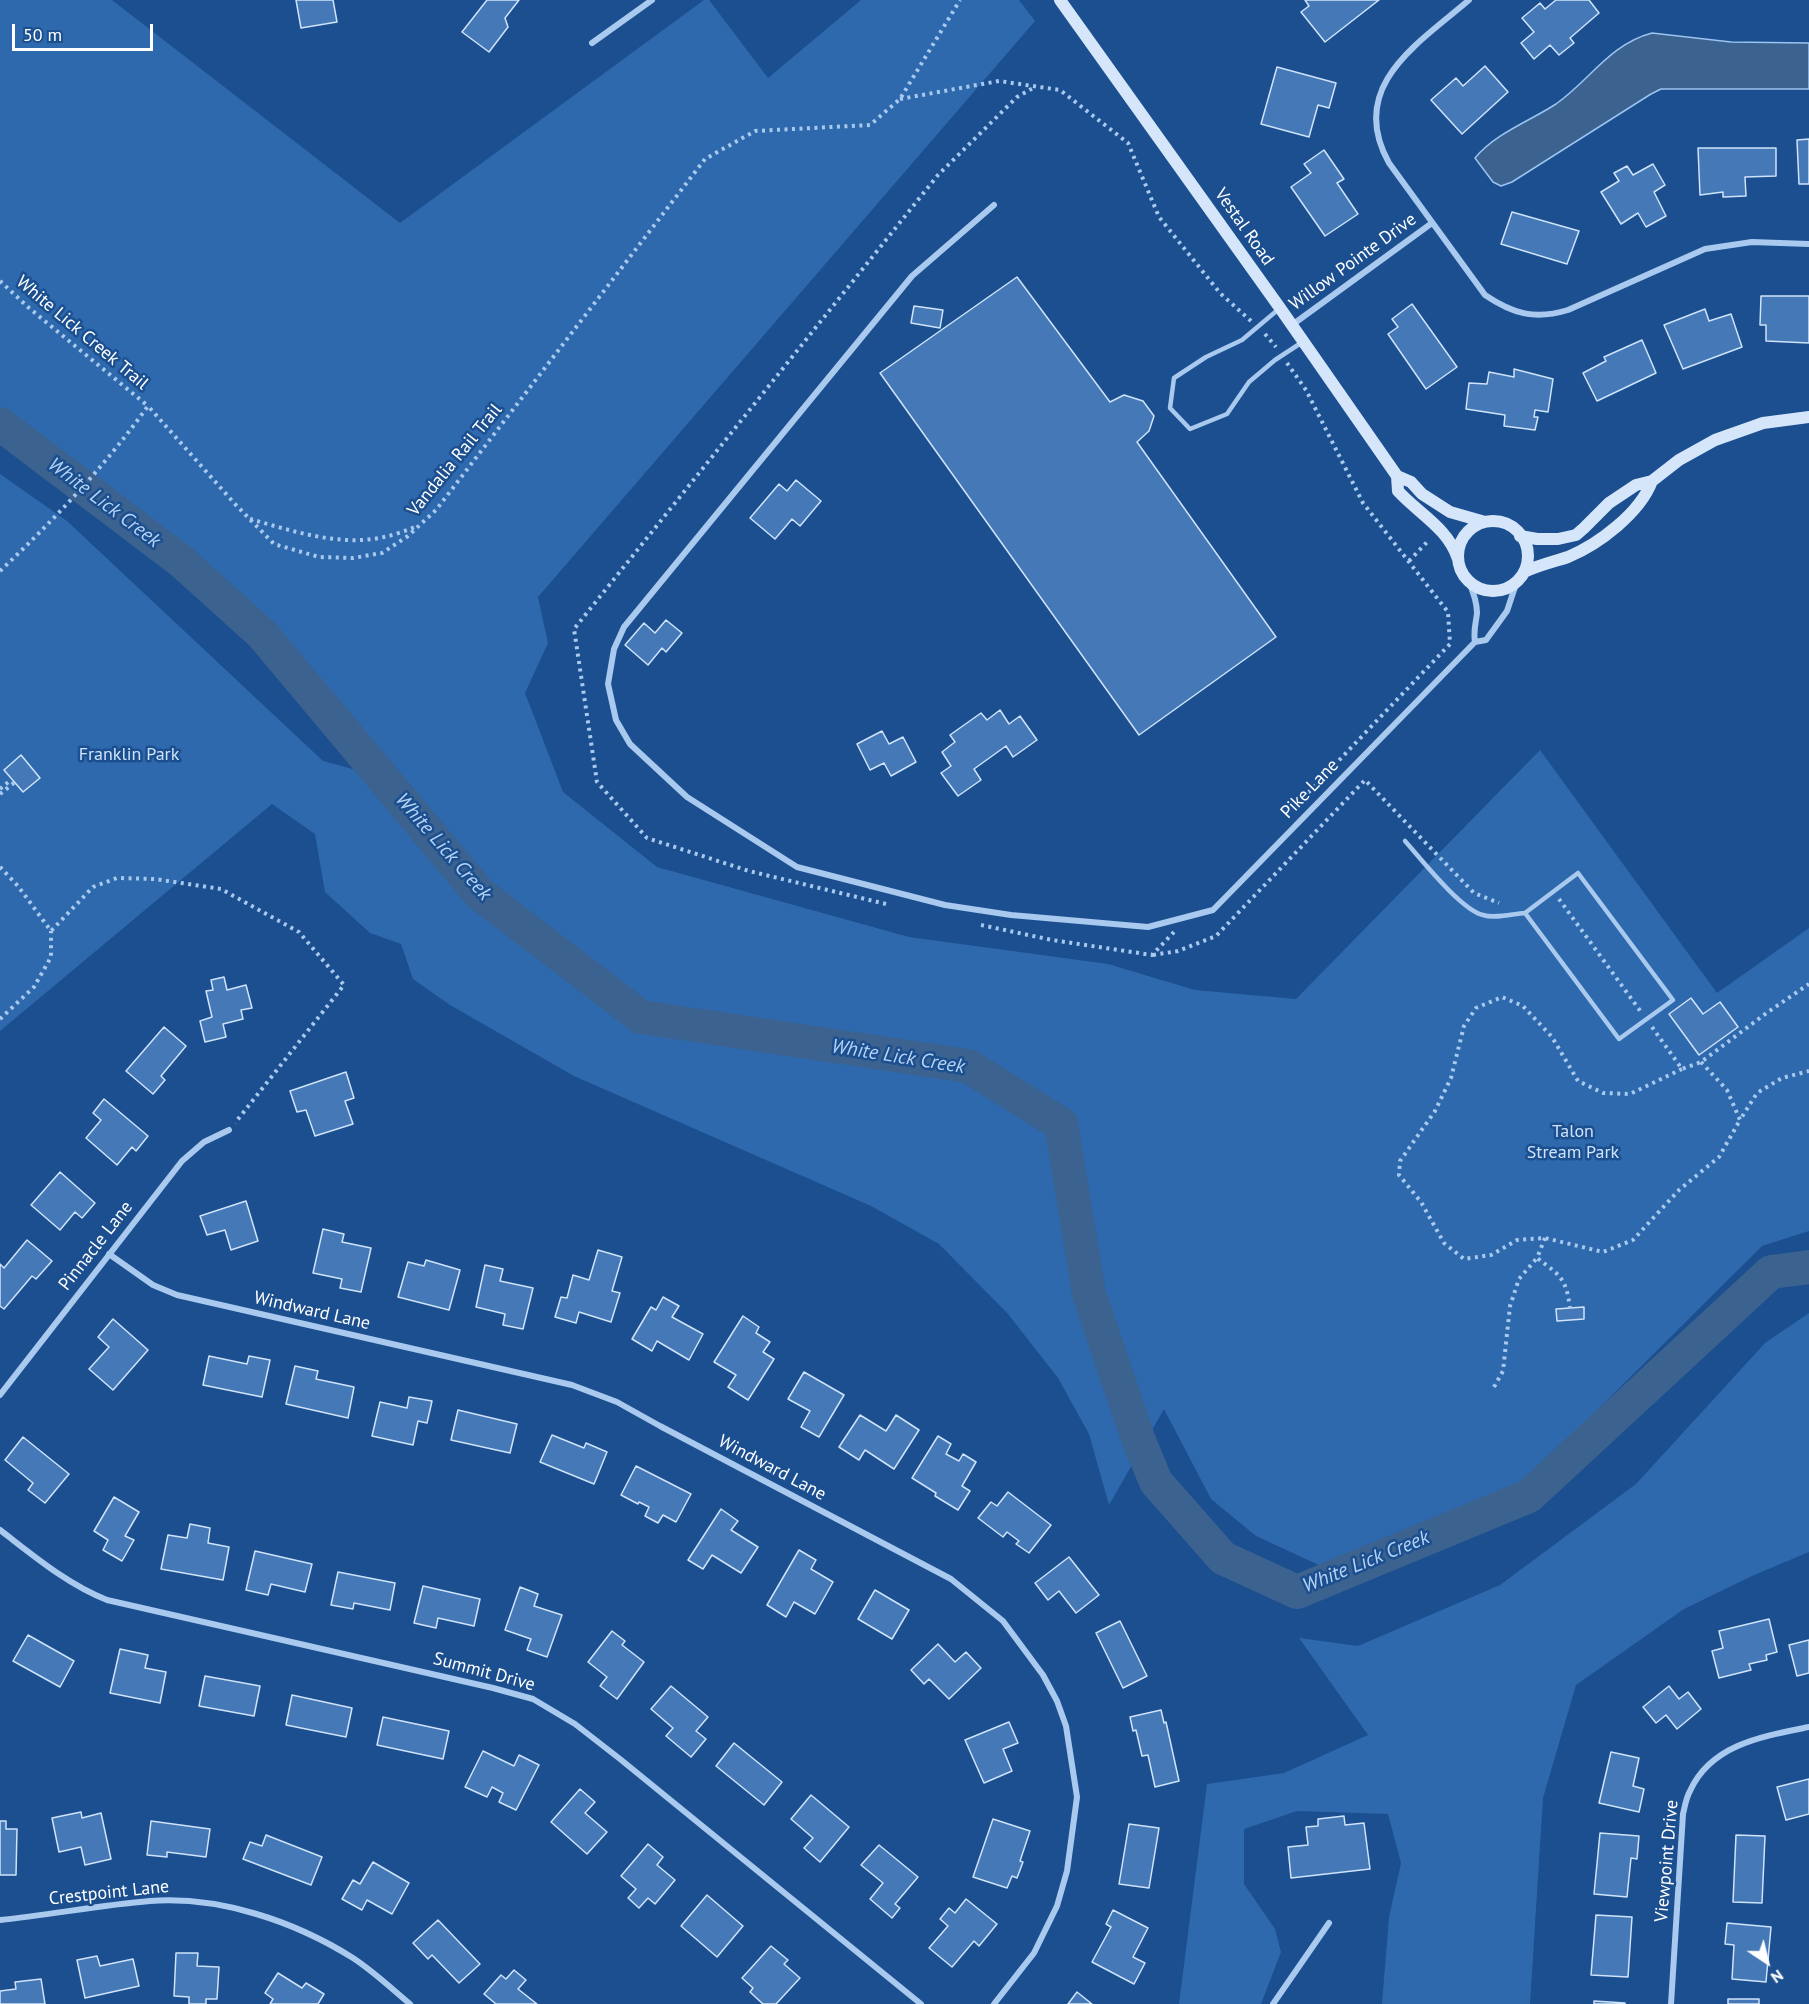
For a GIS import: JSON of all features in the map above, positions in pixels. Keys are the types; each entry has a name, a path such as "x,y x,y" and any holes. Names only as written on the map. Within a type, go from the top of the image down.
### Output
{"street":[{"path":"592,44 652,0"},
{"name":"Vestal Road","path":"1060,0 1397,476 1398,491 1443,532 1455,548 1458,559"},
{"path":"1469,0 1400,59 1387,77 1379,98 1377,120 1380,142 1386,156 1432,224 1485,295 1521,314 1555,314 1705,249 1752,242 1809,244"},
{"name":"Pike Lane","path":"994,205 912,276 624,627 614,649 608,684 616,720 630,744 687,797 797,867 945,905 1015,915 1148,927 1213,910 1475,642 1485,640 1499,623 1520,577"},
{"name":"Willow Pointe Drive","path":"1292,325 1432,224"},
{"path":"1520,536 1558,539 1576,535 1609,503 1636,484 1652,481 1695,451 1739,430 1763,423 1809,417"},
{"name":"Vestal Road","path":"1397,476 1412,482 1422,494 1450,512 1485,522"},
{"path":"1520,577 1527,564 1528,552 1516,530 1494,521 1474,526 1466,534 1462,540 1458,559 1464,577 1482,590 1495,591 1506,588 1545,563 1566,557 1598,541 1646,496 1652,481"},
{"path":"1468,580 1476,601 1473,633 1475,642"},
{"name":"Pinnacle Lane","path":"0,1395 182,1161 204,1142 229,1130"},
{"name":"Windward Lane","path":"109,1254 153,1285 177,1295 572,1385 617,1402 951,1579 977,1598 1003,1621 1022,1644 1057,1701 1066,1726 1077,1797 1067,1871 1057,1906 1034,1953 994,2004"},
{"name":"Summit Drive","path":"0,1530 68,1580 107,1600 533,1699 556,1712 620,1759 921,2004"},
{"name":"Viewpoint Drive","path":"1671,2004 1683,1814 1689,1792 1712,1761 1724,1752 1763,1737 1809,1727"},
{"name":"Crestpoint Lane","path":"0,1920 150,1901 210,1904 266,1917 322,1941 355,1959 410,2004"},
{"path":"1273,2004 1329,1923"}],"lane":[{"path":"1280,308 1242,340 1206,357 1174,378 1170,408 1190,429 1227,414 1249,382 1303,341"},
{"path":"1405,842 1455,897 1482,915 1525,913 1578,873 1673,1000 1619,1039 1525,913"}],"path":[{"path":"900,99 960,0"},
{"path":"900,99 999,81 1060,90 1128,143 1159,217 1220,293 1252,322"},
{"path":"889,905 749,871 647,838 597,782 574,629 938,175 1017,97 1035,87"},
{"name":"Vandalia Rail Trail","path":"147,406 274,544 319,557 353,558 382,553 419,526 436,510 705,159 755,131 870,125 900,99"},
{"name":"White Lick Creek Trail","path":"0,280 37,315 147,406"},
{"path":"1261,330 1269,337 1306,390 1363,503 1448,612 1450,644 1304,797"},
{"path":"0,571 43,531 119,446 147,406"},
{"path":"250,519 304,534 349,541 383,538 419,526"},
{"path":"0,789 13,781 0,794"},
{"path":"0,867 18,886 51,931 51,957 34,987 0,1019"},
{"path":"51,931 93,888 117,878 155,879 222,889 299,933 344,985 229,1130"},
{"path":"1152,955 1190,916"},
{"path":"971,922 1052,940 1152,955 1178,951"},
{"path":"1740,1120 1727,1090 1701,1062 1809,984"},
{"path":"1682,1069 1630,1094 1603,1093 1578,1081 1552,1037 1523,1006 1502,997 1476,1008 1464,1026 1451,1078 1435,1111 1400,1161 1399,1175 1421,1202 1444,1244 1464,1259 1491,1255 1517,1240 1545,1238 1603,1252 1633,1240 1679,1190 1719,1157 1757,1093 1782,1078 1809,1071"},
{"path":"1494,1387 1503,1371 1509,1306 1519,1279 1536,1258 1545,1238"},
{"path":"1536,1258 1555,1271 1567,1286 1570,1308"}],"green space":[{"path":"0,0 112,0 400,223 704,0 709,0 768,78 861,0 1019,0 1035,21 538,597 548,643 525,693 563,792 657,867 909,937 1108,964 1195,990 1296,999 1540,750 1717,993 1809,928 1809,1231 1762,1246 1524,1483 1418,1531 1323,1567 1256,1536 1211,1499 1164,1409 1109,1505 1089,1434 1058,1378 1008,1314 939,1244 871,1206 574,1076 450,1005 413,979 401,944 370,933 325,892 315,834 272,804 0,1031 0,474 67,521 323,761 382,777 263,635 181,561 0,424"},
{"path":"1809,1313 1809,1552 1752,1576 1684,1609 1576,1685 1543,1798 1530,2004 1382,2004 1389,1917 1401,1863 1388,1814 1297,1811 1244,1829 1244,1884 1275,1929 1281,1952 1261,2004 1179,2004 1207,1784 1284,1773 1368,1735 1299,1638 1358,1646 1500,1585 1636,1484 1765,1343"}],"shaded area":[{"path":"1652,33 1731,42 1809,43 1809,89 1661,89 1512,182 1501,186 1493,182 1475,158 1483,149 1503,134 1556,104 1624,45"}],"building":[{"path":"296,0 333,0 337,22 301,28"},
{"path":"487,0 519,0 505,18 508,27 489,52 462,32"},
{"path":"1305,0 1379,0 1325,42 1301,12 1309,6"},
{"path":"1556,0 1589,0 1599,13 1570,38 1574,43 1559,55 1550,45 1534,59 1521,43 1534,32 1522,18 1540,3 1545,9"},
{"path":"1485,66 1508,92 1462,134 1431,100 1456,78 1463,86"},
{"path":"1277,67 1336,83 1329,108 1318,105 1309,137 1261,124"},
{"path":"1809,139 1809,184 1799,184 1797,140"},
{"path":"1698,148 1776,148 1776,176 1745,177 1746,196 1723,197 1723,192 1700,195"},
{"path":"1324,150 1344,179 1337,183 1358,214 1325,236 1291,187 1311,173 1304,164"},
{"path":"1653,164 1665,185 1654,192 1666,216 1646,227 1638,213 1621,224 1601,192 1619,181 1614,173 1627,166 1633,175"},
{"path":"1512,212 1579,231 1567,264 1501,244"},
{"path":"1017,277 1110,402 1124,395 1143,401 1154,416 1149,431 1137,442 1276,637 1139,735 880,373"},
{"path":"1761,296 1809,296 1809,343 1766,341 1766,325 1760,325"},
{"path":"1412,304 1457,367 1426,389 1388,334 1398,327 1392,319"},
{"path":"914,306 943,310 940,328 911,323"},
{"path":"1705,309 1709,321 1731,314 1742,347 1683,369 1664,325"},
{"path":"1642,340 1656,373 1597,401 1583,373 1606,361 1604,357"},
{"path":"1514,369 1553,379 1548,412 1535,410 1534,417 1538,417 1535,430 1504,426 1505,415 1466,409 1469,383 1487,384 1489,372 1514,377"},
{"path":"796,480 821,501 800,526 792,519 775,539 750,518 779,484 787,491"},
{"path":"666,620 682,633 666,652 662,648 648,665 625,645 644,623 655,633"},
{"path":"1000,710 1009,724 1020,716 1037,740 1013,757 1006,746 974,769 981,780 958,796 941,773 951,766 942,752 955,742 950,735 981,713 987,720"},
{"path":"882,731 889,744 903,737 916,762 891,776 884,763 870,770 857,744"},
{"path":"21,755 40,778 23,792 4,770"},
{"path":"224,977 227,990 246,985 252,1008 241,1010 243,1019 223,1024 226,1037 205,1042 200,1021 212,1017 206,991 213,990 211,980"},
{"path":"1691,998 1703,1014 1720,1002 1738,1027 1699,1055 1669,1014"},
{"path":"164,1027 186,1046 161,1076 165,1080 153,1094 126,1071"},
{"path":"346,1072 354,1098 345,1101 353,1124 315,1136 306,1110 297,1112 290,1091"},
{"path":"104,1099 148,1136 136,1151 132,1147 117,1165 86,1138 101,1120 93,1113"},
{"path":"60,1172 95,1203 82,1218 75,1212 60,1230 31,1205"},
{"path":"246,1201 258,1241 231,1250 225,1230 207,1235 200,1216"},
{"path":"323,1229 344,1234 342,1242 371,1248 361,1292 340,1288 342,1279 313,1273"},
{"path":"27,1240 52,1261 36,1279 32,1276 4,1309 0,1306 0,1264 4,1268"},
{"path":"598,1250 622,1257 612,1291 620,1293 611,1322 579,1312 576,1323 555,1317 561,1297 567,1298 573,1275 589,1280"},
{"path":"426,1260 460,1270 449,1310 398,1297 408,1262 424,1266"},
{"path":"485,1265 503,1269 500,1281 533,1288 523,1329 503,1325 505,1314 476,1307"},
{"path":"663,1297 679,1306 672,1317 703,1334 689,1360 657,1341 652,1351 632,1339 651,1307 656,1310"},
{"path":"1584,1307 1584,1319 1557,1321 1556,1309"},
{"path":"743,1316 759,1327 756,1333 770,1342 763,1352 774,1359 748,1400 728,1387 736,1375 714,1362"},
{"path":"113,1319 148,1350 113,1390 89,1369 109,1347 98,1337"},
{"path":"209,1356 247,1364 249,1356 270,1360 262,1397 203,1385"},
{"path":"295,1366 318,1371 316,1379 354,1387 348,1418 286,1404"},
{"path":"804,1372 844,1395 819,1437 801,1427 810,1411 788,1399"},
{"path":"409,1397 432,1401 427,1423 418,1421 413,1445 372,1436 380,1402 407,1408"},
{"path":"458,1410 517,1424 510,1453 451,1440"},
{"path":"860,1415 886,1431 896,1415 919,1430 894,1469 865,1450 859,1460 839,1447"},
{"path":"552,1435 584,1448 586,1443 607,1452 594,1484 540,1462"},
{"path":"938,1436 951,1444 946,1454 959,1461 963,1454 976,1462 962,1486 970,1491 958,1510 912,1478"},
{"path":"23,1437 69,1474 45,1503 28,1490 33,1483 5,1460"},
{"path":"636,1466 691,1494 676,1522 663,1515 658,1523 645,1516 649,1507 621,1495"},
{"path":"1008,1492 1051,1525 1029,1553 1016,1544 1019,1541 1007,1532 1003,1537 978,1518 991,1502 997,1506"},
{"path":"114,1497 139,1512 125,1536 134,1540 122,1561 103,1550 108,1540 94,1531"},
{"path":"721,1509 738,1521 731,1530 758,1547 741,1573 712,1555 703,1569 688,1560"},
{"path":"190,1524 210,1528 208,1543 229,1547 223,1580 161,1569 168,1535 187,1538"},
{"path":"799,1550 816,1560 811,1569 833,1582 815,1614 794,1602 786,1617 767,1605"},
{"path":"255,1551 312,1564 305,1592 271,1584 268,1595 246,1590"},
{"path":"1069,1557 1099,1595 1076,1613 1059,1591 1048,1600 1035,1583"},
{"path":"338,1572 395,1583 390,1610 354,1603 353,1609 331,1605"},
{"path":"423,1586 480,1599 474,1626 438,1618 436,1628 414,1623"},
{"path":"520,1587 538,1594 534,1606 562,1615 547,1657 527,1650 531,1639 505,1630"},
{"path":"875,1590 909,1610 892,1639 858,1619"},
{"path":"1769,1619 1777,1652 1766,1655 1767,1660 1749,1664 1751,1670 1719,1678 1712,1651 1723,1648 1719,1631"},
{"path":"1120,1621 1147,1676 1123,1688 1096,1633"},
{"path":"612,1631 625,1641 622,1645 644,1662 617,1699 600,1686 607,1677 588,1662"},
{"path":"28,1635 74,1661 60,1687 13,1661"},
{"path":"1809,1640 1809,1673 1797,1676 1789,1645"},
{"path":"938,1644 955,1662 966,1652 981,1668 949,1699 929,1679 924,1684 911,1670"},
{"path":"120,1649 148,1655 145,1668 166,1672 160,1703 110,1693"},
{"path":"205,1676 260,1686 254,1716 199,1706"},
{"path":"671,1686 708,1717 696,1731 706,1739 691,1757 666,1736 673,1728 651,1709"},
{"path":"1669,1686 1679,1699 1688,1692 1701,1709 1677,1729 1666,1715 1656,1723 1643,1707"},
{"path":"292,1695 352,1708 346,1737 286,1725"},
{"path":"1161,1710 1164,1723 1166,1722 1179,1781 1155,1787 1148,1755 1142,1756 1136,1730 1133,1731 1130,1717"},
{"path":"383,1717 449,1731 443,1759 377,1745"},
{"path":"1009,1722 1018,1743 1003,1749 1012,1771 984,1783 965,1740"},
{"path":"734,1743 782,1782 764,1805 716,1766"},
{"path":"483,1751 514,1766 519,1755 539,1765 516,1810 499,1802 503,1793 492,1787 487,1797 465,1787"},
{"path":"1611,1752 1639,1758 1633,1786 1644,1789 1639,1812 1599,1803"},
{"path":"1809,1779 1809,1814 1786,1820 1777,1787"},
{"path":"580,1789 595,1802 585,1813 607,1832 587,1854 551,1822"},
{"path":"811,1795 849,1827 820,1862 804,1848 813,1838 791,1819"},
{"path":"81,1812 82,1818 101,1813 111,1859 85,1865 81,1847 59,1852 52,1818"},
{"path":"1344,1816 1345,1825 1364,1823 1370,1869 1291,1878 1288,1847 1308,1845 1306,1827 1318,1826 1318,1819"},
{"path":"993,1819 1030,1831 1017,1878 1012,1876 1007,1888 973,1877"},
{"path":"0,1821 6,1821 6,1829 17,1829 16,1875 0,1875"},
{"path":"151,1821 210,1829 206,1857 167,1852 167,1857 147,1855"},
{"path":"1129,1824 1159,1828 1149,1888 1119,1884"},
{"path":"1600,1833 1639,1836 1637,1859 1631,1858 1627,1897 1594,1894"},
{"path":"266,1835 322,1857 311,1885 243,1859 250,1842 262,1846"},
{"path":"1736,1835 1765,1836 1762,1903 1733,1902"},
{"path":"648,1844 663,1857 657,1865 675,1880 655,1904 648,1898 639,1908 628,1898 636,1889 621,1876"},
{"path":"879,1845 918,1877 895,1904 900,1908 892,1918 870,1899 883,1883 861,1865"},
{"path":"373,1862 409,1883 392,1914 367,1900 362,1910 342,1899 353,1880 360,1884"},
{"path":"707,1895 743,1926 717,1957 681,1926"},
{"path":"966,1899 997,1924 979,1946 974,1941 952,1967 929,1948 948,1926 940,1919 949,1908 955,1913"},
{"path":"1113,1910 1148,1928 1133,1957 1145,1963 1134,1984 1092,1962 1111,1927 1106,1924"},
{"path":"1596,1915 1632,1917 1628,1977 1591,1975"},
{"path":"438,1920 480,1964 459,1983 432,1955 428,1959 413,1943"},
{"path":"1727,1923 1771,1927 1766,1982 1732,1979 1734,1945 1725,1944"},
{"path":"771,1946 788,1960 784,1964 800,1978 776,2004 763,2004 750,1992 753,1988 742,1978"},
{"path":"176,1953 198,1953 197,1966 219,1967 217,1999 206,1999 206,2004 189,2004 189,1997 174,1996"},
{"path":"97,1956 100,1966 133,1959 139,1986 85,1998 77,1960"},
{"path":"514,1970 526,1980 518,1989 537,2004 496,2004 484,1994 501,1975 506,1979"},
{"path":"278,1973 302,1988 306,1983 324,1994 318,2004 270,2004 273,1999 265,1993"},
{"path":"41,1979 45,2004 0,2004 0,1991 16,1989 15,1982"},
{"path":"1077,1992 1092,2004 1068,2004"},
{"path":"1728,1999 1759,1999 1759,2004 1728,2004"},
{"path":"1594,2001 1625,2003 1625,2004 1594,2004"}],"waterway":[{"name":"White Lick Creek","path":"0,424 181,561 263,635 480,894 641,1017 968,1066 1061,1124 1089,1294 1139,1441 1156,1482 1223,1558 1297,1592 1529,1496 1771,1272 1809,1267"}],"park label":[{"name":"Franklin Park","path":"129,755"},
{"name":"Talon Stream Park","path":"1573,1142"}]}
